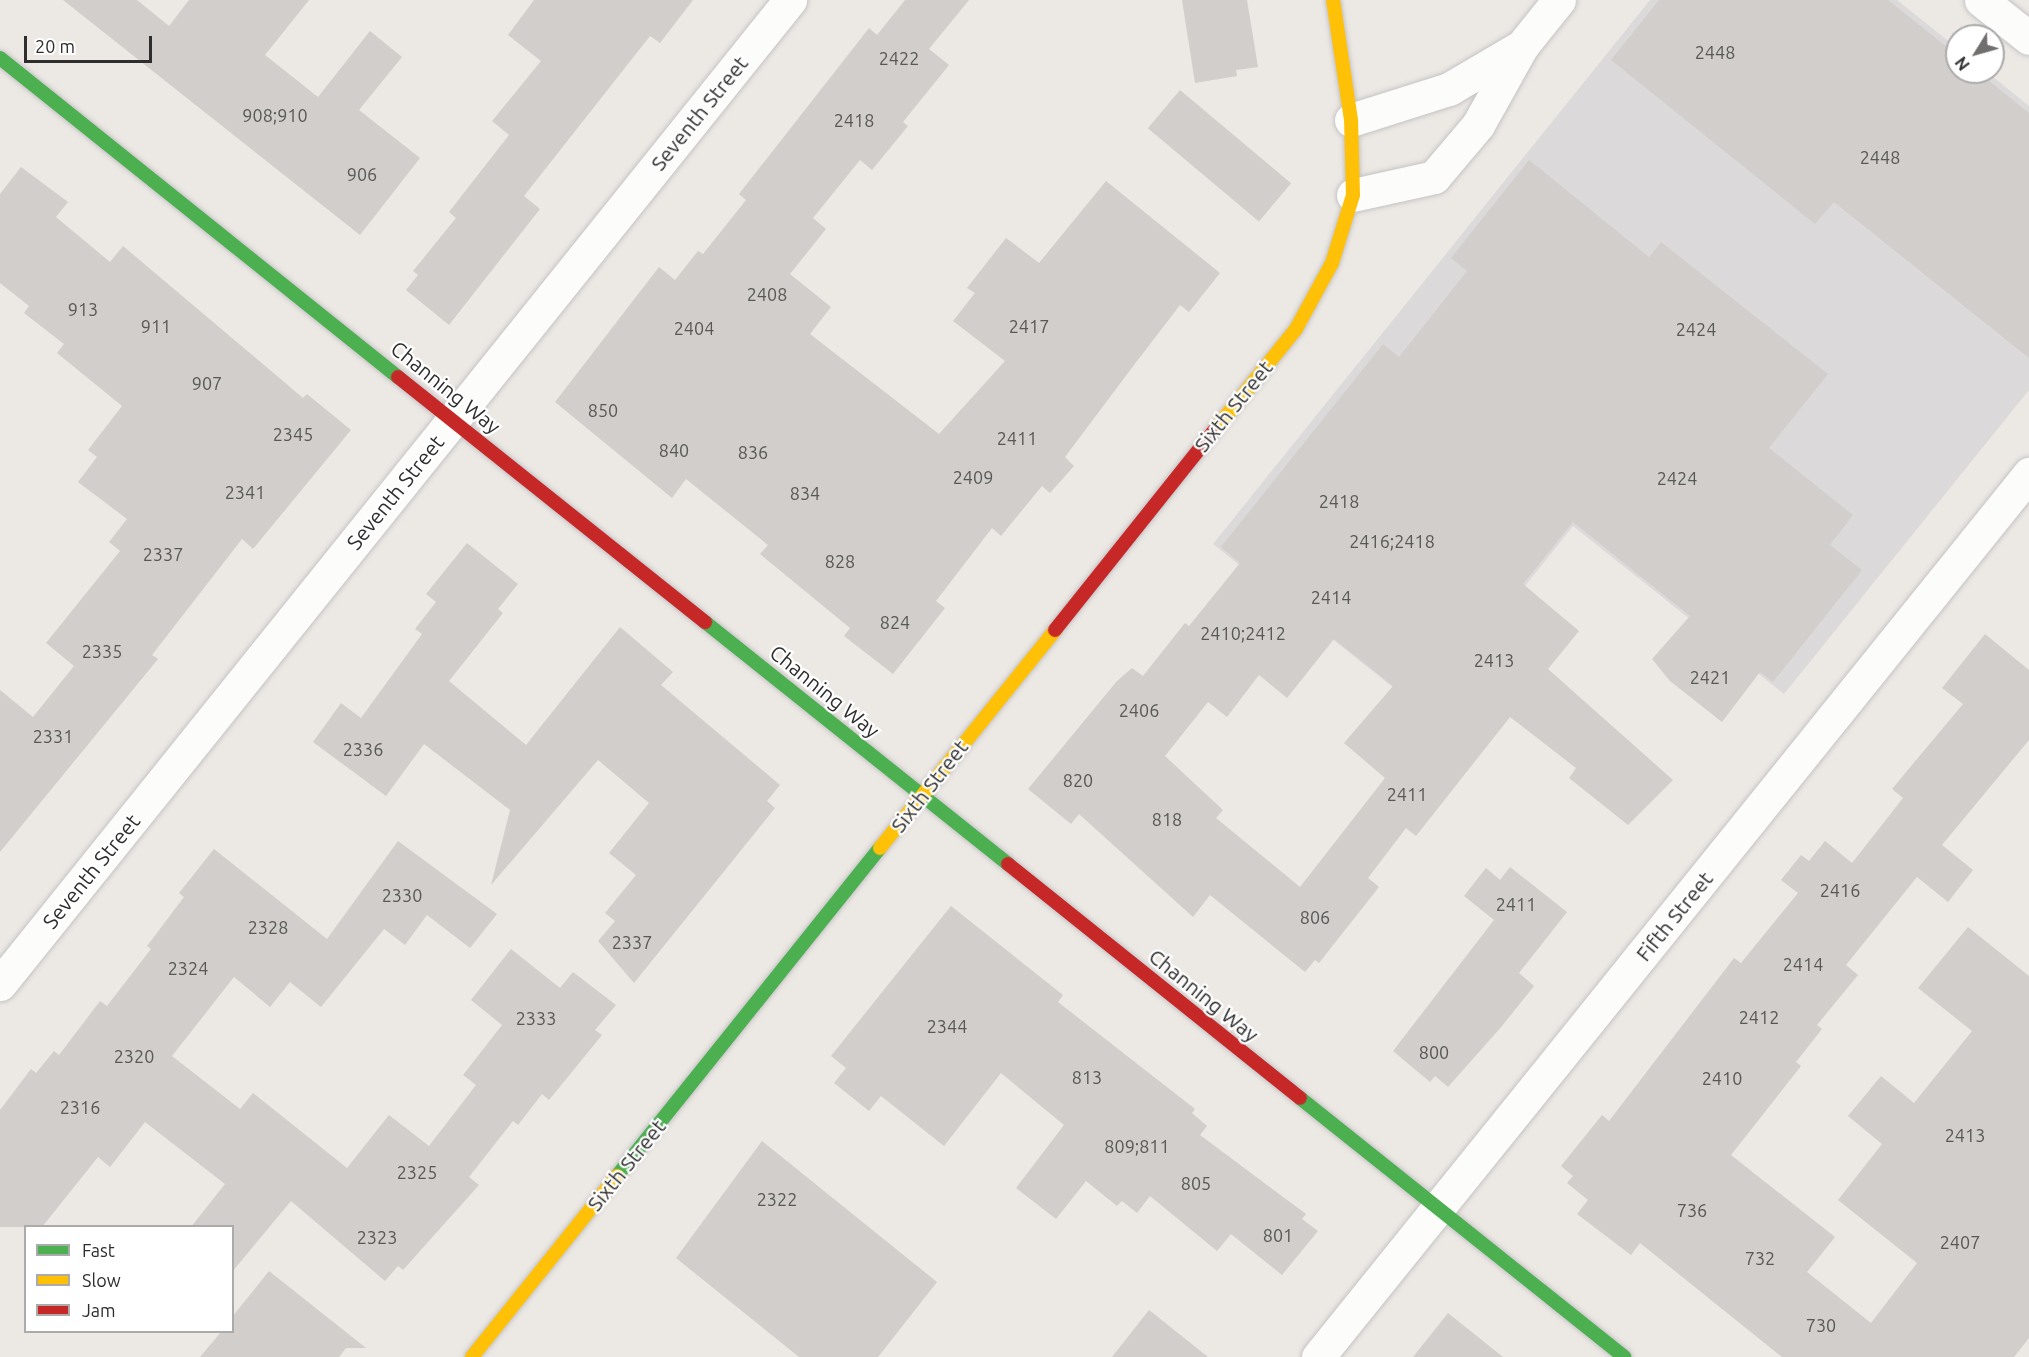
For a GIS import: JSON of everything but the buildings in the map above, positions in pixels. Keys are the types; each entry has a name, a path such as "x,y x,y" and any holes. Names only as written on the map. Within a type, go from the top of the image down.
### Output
{"street":[{"name":"Seventh Street","path":"0,984 790,0"},
{"name":"Sixth Street","path":"472,1357 1296,329 1332,263 1353,195 1351,120 1333,0"},
{"path":"1353,195 1434,177 1493,103 1522,46 1559,0"},
{"path":"1981,0 2029,38"},
{"path":"1351,120 1449,89 1522,46"},
{"name":"Channing Way","path":"0,58 1623,1357"},
{"name":"Fifth Street","path":"1318,1357 2029,474"}],"shaded area":[{"path":"1650,0 1897,0 1945,38 1945,84 2002,84 2029,106 2029,390 1784,694 1573,526 1424,712 1213,544"}],"traffic: fast":[{"path":"0,58 398,377"},
{"path":"705,622 1008,864"},
{"path":"617,1176 880,848"},
{"path":"1300,1098 1624,1357"}],"traffic: slow":[{"path":"1214,431 1296,329 1332,263 1353,195 1351,120 1333,0"},
{"path":"880,848 1055,630"},
{"path":"472,1357 617,1176"}],"traffic: jam":[{"path":"398,377 705,622"},
{"path":"1055,630 1214,431"},
{"path":"1008,864 1300,1098"}]}
